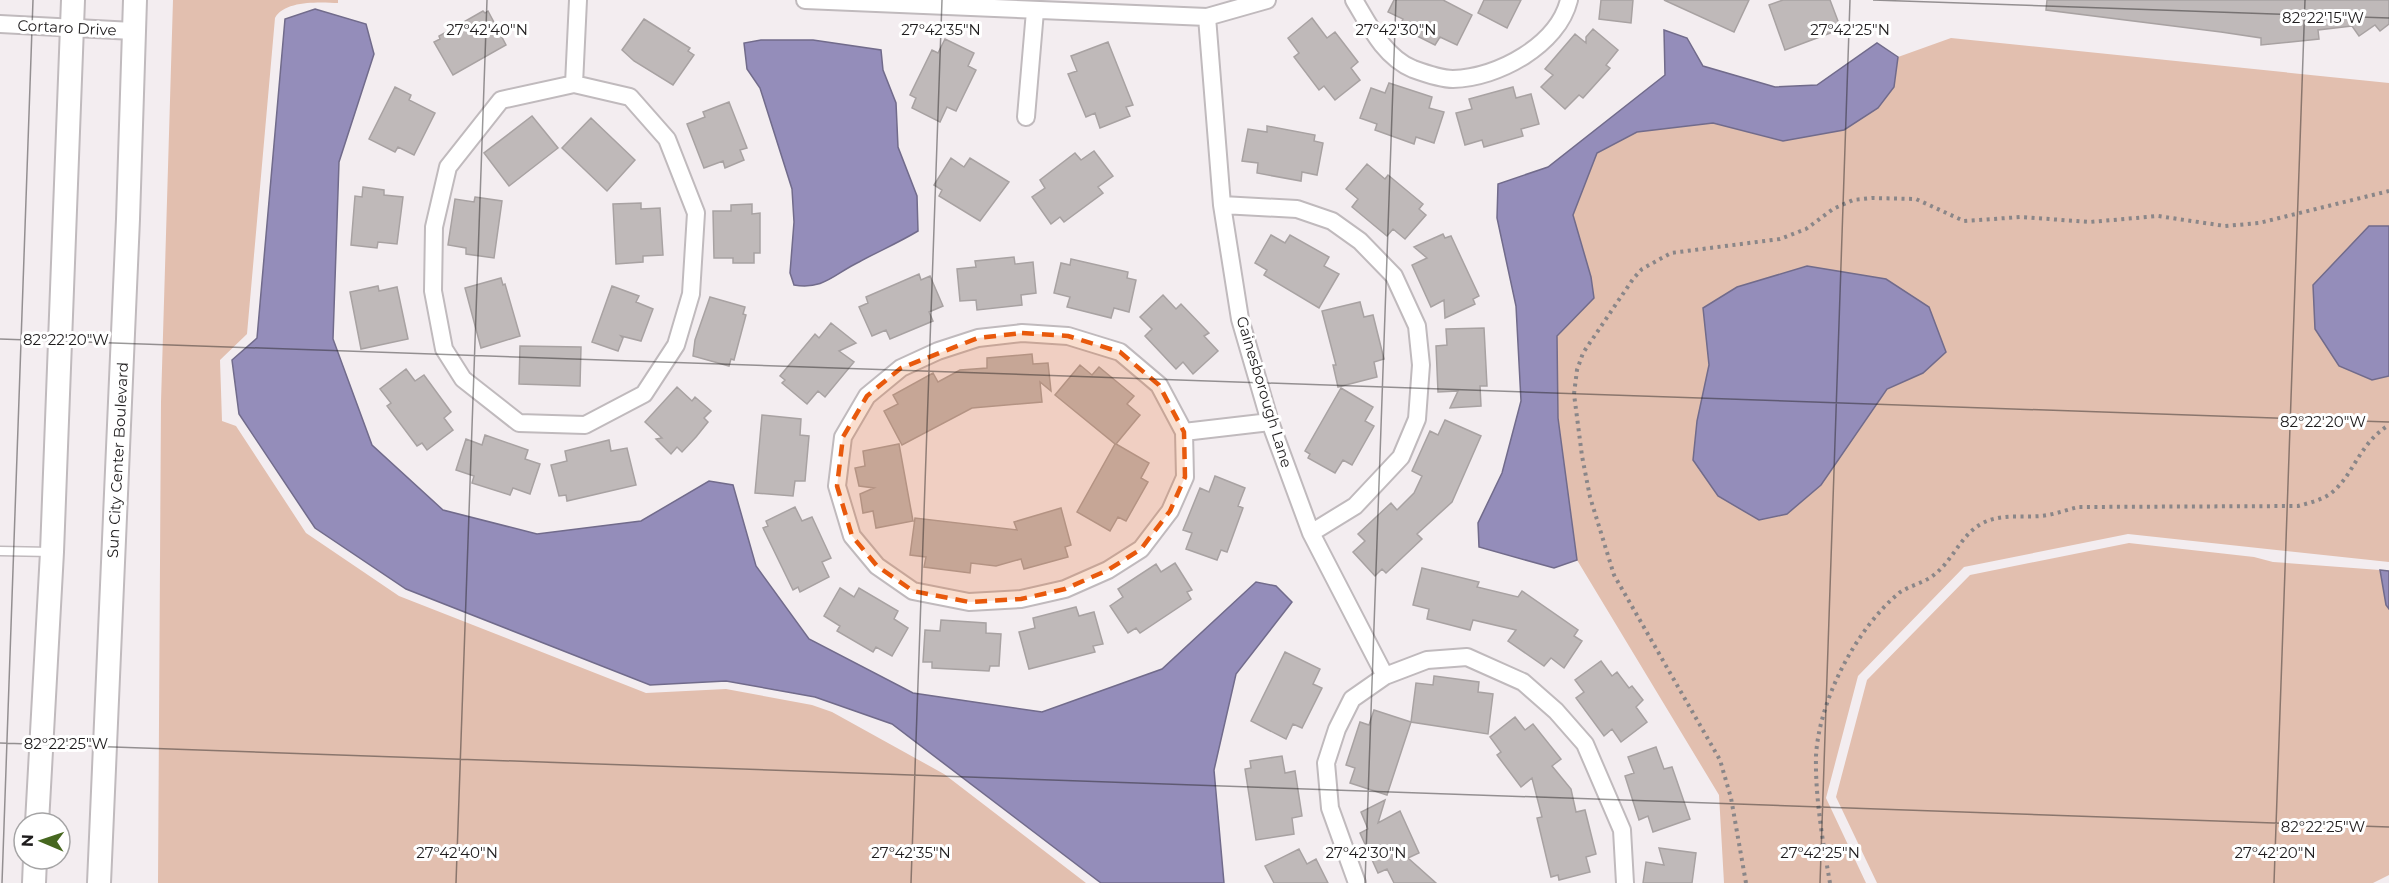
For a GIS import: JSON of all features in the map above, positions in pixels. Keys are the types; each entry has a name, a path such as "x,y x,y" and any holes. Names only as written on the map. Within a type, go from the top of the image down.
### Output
{"main road":[{"path":"38,811 52,552 73,0"},
{"name":"Sun City Center Boulevard","path":"99,883 128,219 135,0"}],"street":[{"path":"574,84 578,0"},
{"path":"805,0 1206,16 1267,0"},
{"path":"1354,0 1379,43 1412,69 1453,79 1495,71 1528,53 1553,30 1569,0"},
{"path":"1026,117 1035,10"},
{"name":"Gainesborough Lane","path":"1206,16 1222,205 1240,319 1270,422 1311,533 1385,676"},
{"name":"Cortaro Drive","path":"0,24 133,31"},
{"path":"574,84 630,97 667,139 696,213 691,294 676,345 644,394 585,425 519,423 463,379 444,350 433,291 434,226 448,167 501,100 574,84"},
{"path":"1222,205 1297,209 1332,221 1360,242 1394,276 1417,326 1421,365 1417,419 1401,458 1355,506 1311,533"},
{"path":"1022,333 1068,336 1120,352 1159,385 1184,432 1185,477 1170,511 1141,549 1108,570 1065,589 1021,599 969,602 913,591 877,566 852,536 837,486 843,436 867,396 901,368 938,351 978,338 1022,333"},
{"path":"1184,432 1270,422"},
{"path":"1357,883 1330,808 1326,764 1337,729 1352,699 1385,676 1427,660 1467,657 1523,682 1556,711 1585,744 1622,830 1625,883"}],"lane":[{"path":"0,551 52,552"}],"path":[{"path":"1746,883 1731,798 1720,760 1614,575 1590,497 1582,456 1574,394 1577,370 1583,353 1642,269 1671,254 1780,239 1806,229 1833,209 1853,200 1872,198 1916,199 1964,221 2021,217 2090,222 2158,216 2225,226 2259,223 2389,191"},
{"path":"1830,883 1820,812 1816,755 1824,717 1841,671 1849,653 1884,608 1912,585 1935,575 1973,530 1996,519 2047,515 2079,507 2298,506 2328,496 2337,488 2365,445 2389,425"}],"highlighted area":[{"path":"1022,333 1068,336 1120,352 1159,385 1184,432 1185,477 1170,511 1141,549 1108,570 1065,589 1021,599 969,602 913,591 877,566 852,536 837,486 843,437 867,396 901,368 978,338"}],"shaded area":[{"path":"173,0 338,0 338,3 294,5 280,12 275,18 247,334 220,360 222,421 236,426 306,533 399,596 646,693 726,689 812,705 832,712 944,774 1086,883 158,883 161,402"},
{"path":"315,9 366,24 374,54 339,162 333,339 372,445 443,510 537,534 641,521 709,481 733,485 756,566 809,639 913,693 1042,712 1162,669 1256,582 1276,586 1292,602 1236,674 1214,770 1224,883 1101,883 892,724 815,697 726,681 650,685 406,589 315,528 239,414 232,360 257,338 285,19"},
{"path":"1664,30 1687,38 1703,66 1775,87 1817,85 1877,43 1898,57 1894,87 1878,108 1844,130 1783,141 1713,123 1637,132 1597,153 1573,215 1591,277 1594,298 1557,336 1558,418 1577,560 1554,568 1479,547 1478,523 1502,473 1521,401 1516,306 1497,218 1498,184 1548,167 1665,75"},
{"path":"1951,38 2389,83 2389,562 2128,534 1964,567 1858,676 1826,798 1866,883 1724,883 1719,795 1577,560 1558,418 1557,336 1594,298 1591,277 1573,215 1597,153 1637,132 1713,123 1783,141 1894,87 1898,57"},
{"path":"761,40 813,40 881,50 883,70 896,103 898,147 917,196 918,231 828,280 813,285 794,285 790,273 794,222 792,189 760,88 747,69 744,43"},
{"path":"2369,226 2389,226 2389,376 2372,380 2339,366 2315,329 2313,285"},
{"path":"1807,266 1886,279 1929,307 1946,352 1923,373 1887,389 1821,485 1787,514 1759,520 1718,496 1693,460 1697,421 1709,365 1703,308 1737,287"},
{"path":"2129,543 2254,557 2273,562 2380,570 2389,609 2389,875 2373,883 1877,883 1836,797 1867,680 1970,575"},
{"path":"2380,570 2389,571 2389,609 2386,605"}],"building":[{"path":"1394,0 1443,0 1472,15 1457,45 1440,37 1435,45 1399,27 1403,19 1388,12"},
{"path":"1484,0 1521,0 1507,28 1478,13"},
{"path":"1601,0 1633,0 1631,23 1599,19"},
{"path":"1664,0 1749,0 1734,32"},
{"path":"1783,0 1830,0 1841,29 1785,50 1769,5"},
{"path":"2047,0 2389,0 2389,24 2380,31 2375,25 2359,36 2352,26 2318,30 2319,39 2261,45 2261,38 2046,10"},
{"path":"483,11 485,13 488,11 506,45 453,75 434,42 440,39 439,36"},
{"path":"1312,18 1327,38 1335,32 1358,62 1351,68 1360,80 1335,100 1324,86 1319,90 1294,57 1299,53 1288,38"},
{"path":"644,19 690,48 688,51 694,55 673,85 634,61 622,50"},
{"path":"1593,29 1618,50 1606,65 1610,68 1583,98 1579,95 1565,109 1541,87 1553,75 1545,69 1575,34 1586,43 1586,37"},
{"path":"945,39 974,53 968,66 976,70 956,111 947,107 940,122 912,108 916,98 910,95 932,50 938,53"},
{"path":"1108,42 1133,105 1126,107 1130,116 1100,128 1095,113 1086,117 1068,74 1077,71 1071,56"},
{"path":"1389,83 1432,97 1429,108 1444,112 1434,143 1416,137 1414,144 1375,130 1377,124 1360,118 1371,88 1385,93"},
{"path":"395,87 411,95 409,100 435,113 414,155 398,147 395,152 369,139"},
{"path":"1513,87 1516,98 1531,94 1539,124 1521,129 1523,136 1484,147 1482,140 1465,145 1456,113 1472,109 1469,99"},
{"path":"729,102 747,148 740,150 744,160 725,168 723,161 704,168 687,124 705,117 703,112"},
{"path":"532,116 558,148 509,186 484,153"},
{"path":"591,118 635,160 607,191 562,148"},
{"path":"1267,126 1315,135 1314,141 1323,143 1317,175 1302,172 1301,181 1257,173 1258,163 1242,161 1248,129 1267,132"},
{"path":"1094,151 1113,176 1098,187 1103,193 1064,222 1060,217 1051,224 1032,197 1045,188 1040,180 1075,153 1081,160"},
{"path":"951,158 964,167 970,158 1009,182 980,221 939,196 942,190 934,185"},
{"path":"1367,164 1385,179 1388,175 1423,204 1419,209 1426,215 1405,239 1393,229 1387,236 1352,207 1358,199 1346,189"},
{"path":"363,187 384,190 384,195 403,197 397,244 378,242 377,248 351,245 355,196 362,197"},
{"path":"475,197 502,201 494,258 466,254 466,248 448,245 455,199 474,202"},
{"path":"641,203 641,209 660,208 663,255 643,256 643,262 616,264 613,204"},
{"path":"752,204 752,214 760,213 760,253 754,253 754,263 733,263 733,258 714,258 713,211 731,211 731,205"},
{"path":"1443,234 1445,238 1451,236 1479,296 1473,299 1475,304 1445,318 1444,300 1431,307 1412,265 1427,258 1414,247"},
{"path":"1271,235 1285,243 1290,235 1329,257 1324,266 1339,274 1319,308 1264,275 1267,270 1255,263"},
{"path":"1014,257 1015,264 1033,262 1036,293 1021,295 1022,305 977,310 976,300 960,301 957,269 976,267 975,261"},
{"path":"1071,259 1128,272 1127,278 1136,280 1129,312 1114,308 1111,318 1067,307 1070,297 1054,293 1061,263 1070,265"},
{"path":"919,274 921,280 930,276 943,306 929,312 933,321 890,339 886,330 872,336 859,307 868,303 866,297"},
{"path":"501,278 503,285 505,284 520,336 481,348 465,288"},
{"path":"378,286 379,291 397,287 408,339 361,349 350,292"},
{"path":"612,286 639,296 636,302 653,309 641,341 621,336 623,338 618,351 592,342"},
{"path":"1163,295 1176,309 1181,304 1209,333 1204,336 1218,351 1193,374 1183,362 1176,369 1145,336 1152,329 1140,317"},
{"path":"710,297 745,307 743,314 746,315 734,360 731,359 729,366 693,356 695,340"},
{"path":"1360,302 1364,317 1373,315 1384,359 1374,362 1377,377 1338,387 1333,365 1336,365 1322,311"},
{"path":"831,323 856,343 839,351 854,362 825,397 818,391 807,404 782,383 785,380 780,376 815,334 819,338"},
{"path":"1484,328 1487,386 1480,386 1481,406 1450,408 1458,391 1438,392 1436,346 1447,345 1446,329"},
{"path":"520,346 581,347 580,386 519,384"},
{"path":"1032,354 1033,364 1048,363 1051,391 1040,382 1042,402 972,408 902,445 884,411 898,404 893,395 933,373 938,382 960,370 987,368 987,358"},
{"path":"1080,365 1092,375 1099,367 1134,396 1127,404 1140,415 1116,444 1149,463 1141,478 1148,482 1126,521 1118,517 1110,531 1077,512 1115,444 1055,395"},
{"path":"406,369 415,381 424,375 451,412 444,418 453,430 427,450 422,443 417,446 387,406 391,403 380,389"},
{"path":"677,387 692,401 695,397 711,411 704,418 708,422 696,437 682,452 677,447 671,454 656,439 662,438 645,422"},
{"path":"1341,388 1373,407 1365,421 1374,426 1352,465 1343,460 1335,473 1308,458 1310,454 1305,451"},
{"path":"762,415 801,419 800,435 809,436 805,481 795,481 793,496 755,493"},
{"path":"1445,420 1481,436 1452,502 1417,534 1422,539 1386,573 1382,569 1375,576 1353,552 1365,541 1358,534 1391,503 1397,510 1414,493 1422,476 1412,471 1430,431 1438,435"},
{"path":"485,435 528,450 525,459 540,464 530,494 513,488 510,495 472,483 474,476 456,470 466,439 482,445"},
{"path":"609,440 611,451 627,448 636,485 567,501 566,495 559,496 551,465 567,461 565,451"},
{"path":"899,444 913,521 876,528 873,511 863,513 860,494 874,488 859,486 855,468 865,466 863,451"},
{"path":"1215,476 1245,488 1238,506 1243,508 1227,552 1221,550 1217,560 1186,549 1192,533 1183,530 1200,488 1209,492"},
{"path":"795,507 802,521 812,517 831,558 822,562 829,577 800,592 798,587 793,590 763,528 768,526 766,521"},
{"path":"1061,508 1071,545 1065,547 1068,557 1024,569 1021,559 996,566 971,563 970,573 924,567 926,557 910,555 915,518 1017,530 1014,522"},
{"path":"1175,563 1192,590 1187,592 1191,599 1140,633 1136,628 1128,633 1110,606 1123,597 1118,589 1156,564 1161,572"},
{"path":"1422,568 1479,582 1477,587 1518,597 1522,591 1578,630 1574,636 1582,641 1564,668 1551,658 1544,666 1508,641 1516,630 1473,620 1470,630 1427,619 1429,609 1413,605"},
{"path":"840,588 854,597 859,588 898,611 894,619 908,628 892,656 876,647 873,652 837,631 840,626 824,616"},
{"path":"1076,607 1079,616 1094,612 1103,644 1093,646 1095,652 1029,669 1019,632 1035,628 1033,618"},
{"path":"941,620 986,623 986,633 1001,634 999,666 990,666 989,671 932,668 932,662 923,662 925,630 940,631"},
{"path":"1285,652 1320,669 1313,684 1322,688 1302,728 1293,724 1286,739 1251,721"},
{"path":"1601,661 1612,676 1617,672 1629,688 1632,686 1643,700 1636,707 1647,722 1621,742 1612,729 1604,736 1576,698 1584,692 1575,680"},
{"path":"1434,676 1479,682 1478,692 1493,694 1488,734 1411,722 1416,683 1433,685"},
{"path":"1374,710 1411,722 1387,795 1350,783 1355,768 1346,765 1360,722 1369,725"},
{"path":"1515,717 1525,730 1533,724 1561,759 1552,766 1571,789 1576,812 1585,810 1596,854 1586,857 1590,872 1559,880 1558,875 1551,877 1537,818 1542,817 1532,778 1521,787 1497,755 1501,752 1490,737"},
{"path":"1656,747 1664,769 1672,767 1690,819 1653,832 1648,816 1639,820 1625,776 1634,773 1628,757"},
{"path":"1282,756 1285,773 1295,771 1302,816 1292,818 1294,834 1256,840 1245,769 1251,768 1250,761"},
{"path":"1385,800 1378,823 1400,811 1419,853 1408,858 1436,883 1394,883 1387,869 1378,873 1360,833 1368,829 1361,812"},
{"path":"1659,848 1696,853 1692,883 1643,883 1646,862 1664,865"},
{"path":"1299,849 1307,864 1316,859 1328,883 1274,883 1265,866"}]}
